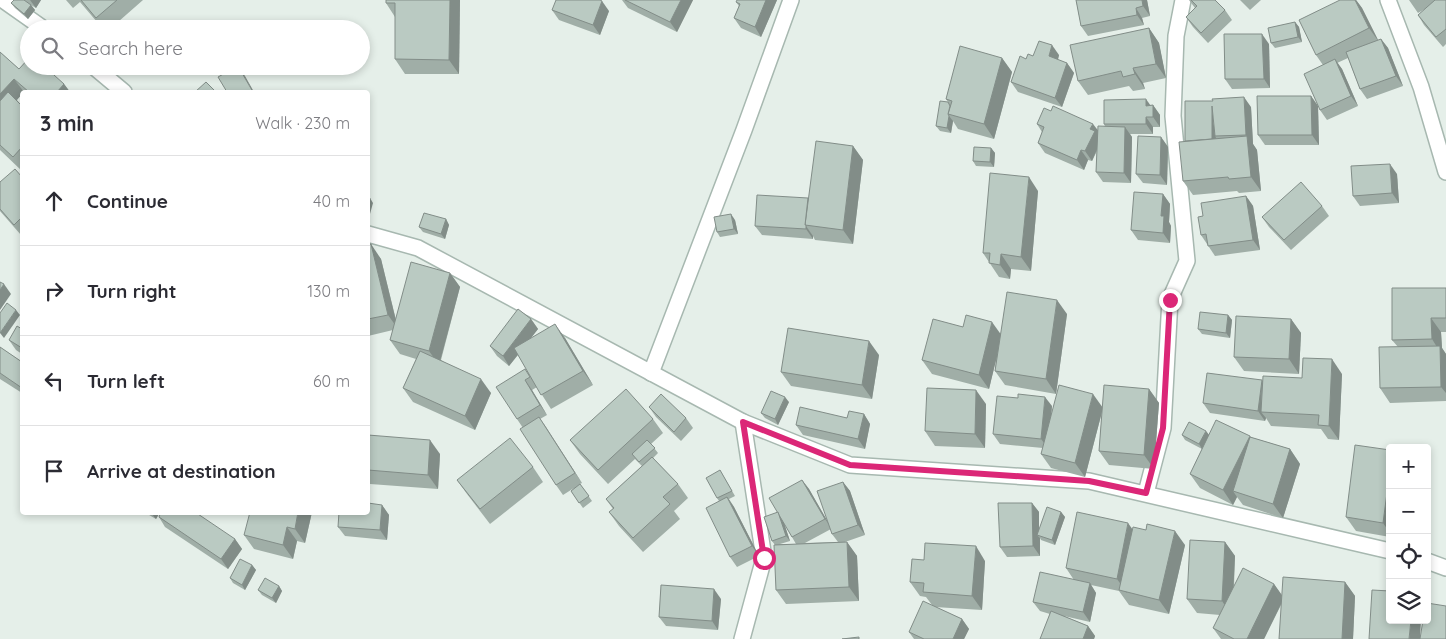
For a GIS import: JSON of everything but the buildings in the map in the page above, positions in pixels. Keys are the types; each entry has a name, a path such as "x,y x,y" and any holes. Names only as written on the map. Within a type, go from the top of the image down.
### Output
{"street":[{"path":"3,0 31,20"},
{"path":"651,373 744,130 791,0"},
{"path":"1146,493 1163,428 1170,300 1187,261 1173,116 1176,36 1183,0"},
{"path":"1388,0 1421,87 1446,172"},
{"path":"104,75 122,90"},
{"path":"370,235 418,248 743,422 850,465 1089,481 1386,551"},
{"path":"742,639 764,558 743,422"},
{"path":"1431,562 1446,568"}],"route":[{"path":"764,558 743,422 850,465 1089,481 1146,493 1163,428 1170,300"}]}
